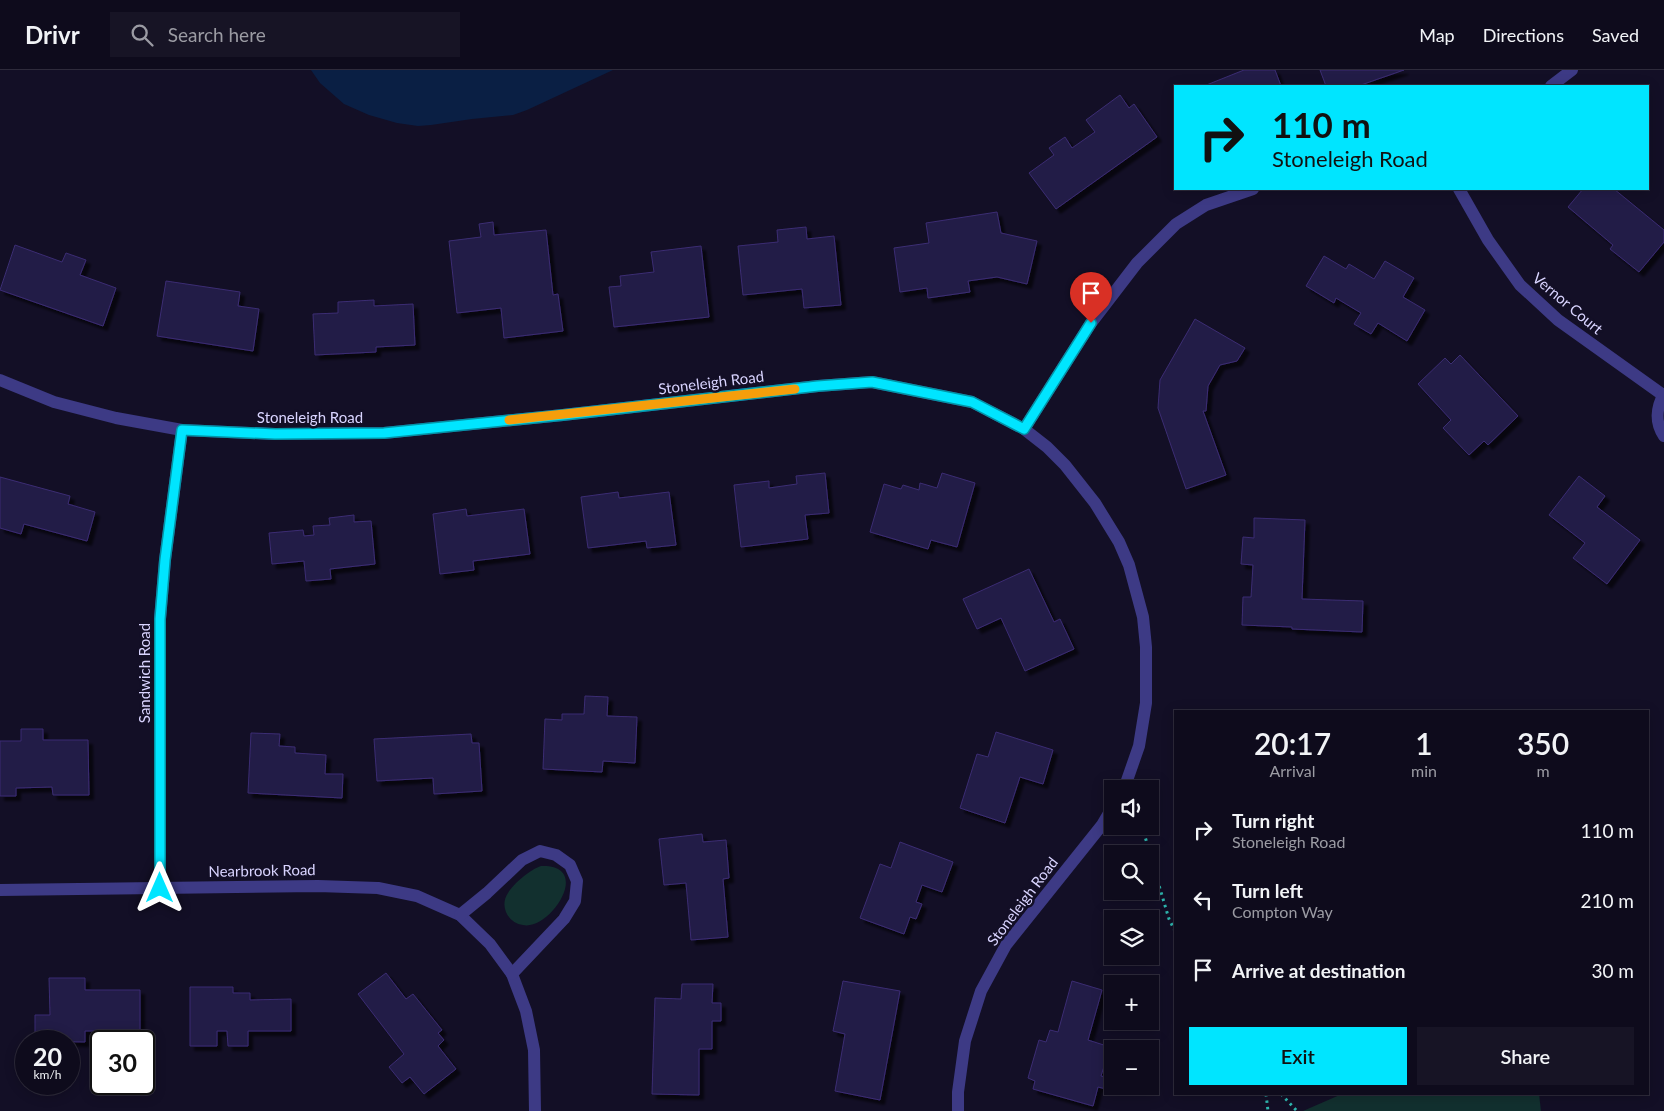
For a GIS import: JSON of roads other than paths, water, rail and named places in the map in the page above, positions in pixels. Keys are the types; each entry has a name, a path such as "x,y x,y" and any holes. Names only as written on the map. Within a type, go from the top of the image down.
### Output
{"street":[{"path":"1551,85 1572,70"},
{"path":"1024,429 1091,323 1137,263 1176,224 1206,204 1250,190"},
{"name":"Vernor Court","path":"1461,190 1488,240 1520,285 1558,320 1664,394 1658,406 1657,419 1664,436"},
{"name":"Stoneleigh Road","path":"0,380 54,402 116,418 182,430 275,434 384,433 818,386 872,382 972,402 1024,429 1047,447 1065,465 1095,504 1119,542 1129,566 1143,617 1146,647 1146,703 1139,746 1127,780"},
{"name":"Sandwich Road","path":"160,888 160,619 165,560 182,430"},
{"name":"Stoneleigh Road","path":"958,1111 958,1092 965,1041 981,992 1006,945 1104,822"},
{"path":"460,915 522,860 540,851 556,854 570,864 577,881 575,901 564,919 512,974"},
{"name":"Nearbrook Road","path":"0,890 318,886 378,888 417,896 460,915 490,944 512,974 526,1011 534,1050 536,1111"}],"water":[{"path":"311,70 613,70 513,115 418,126 397,123 369,115 344,104 320,83"}]}
